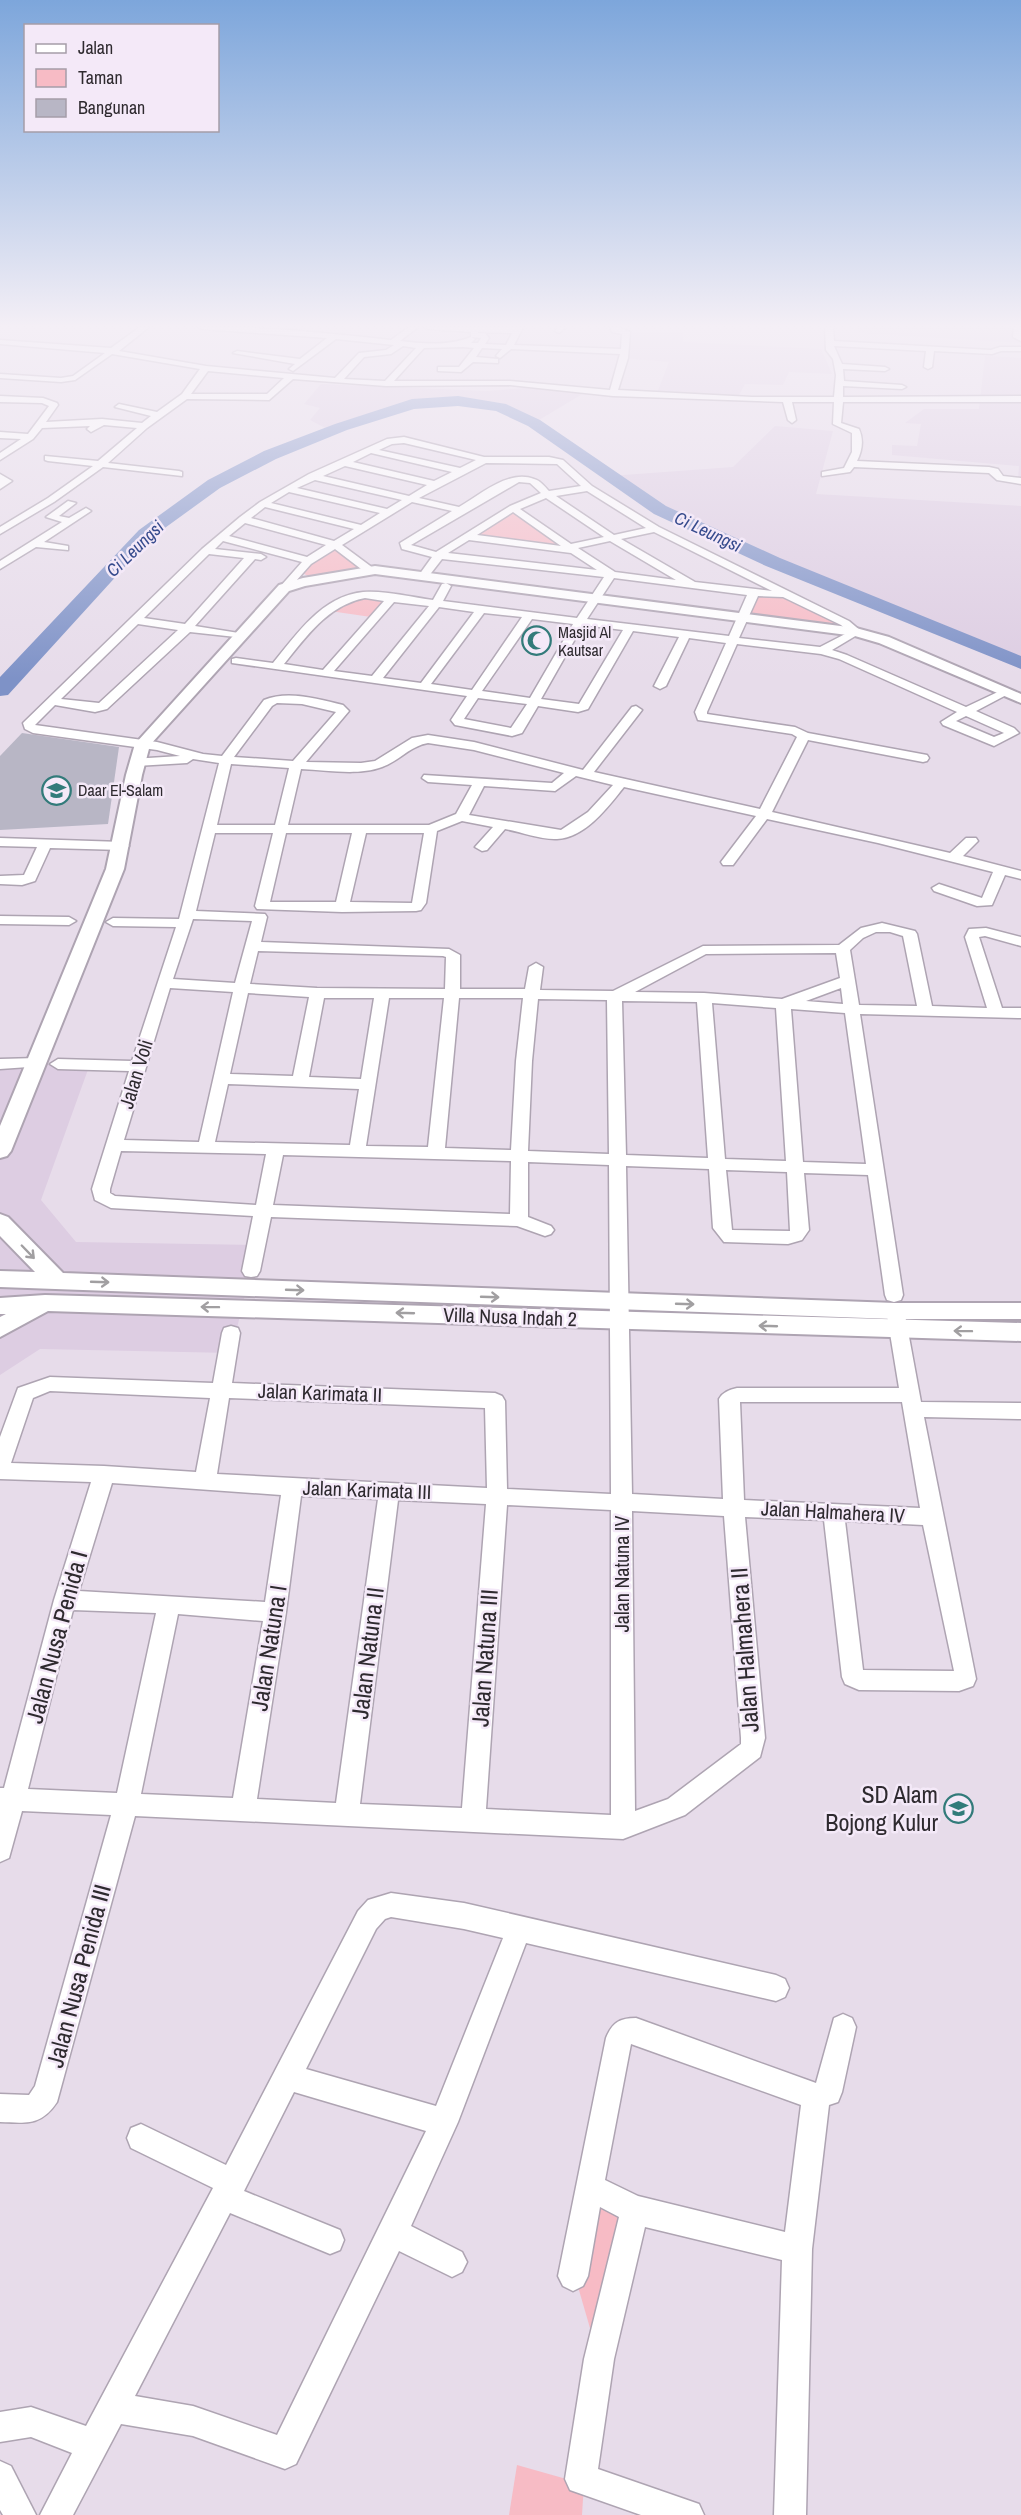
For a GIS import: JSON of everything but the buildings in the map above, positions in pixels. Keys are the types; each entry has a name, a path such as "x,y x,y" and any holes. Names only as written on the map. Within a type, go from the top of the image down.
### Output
{"street":[{"path":"0,458 19,444"},
{"path":"0,531 51,500 101,465 124,444"},
{"path":"203,758 143,744 33,729 29,723 206,551 243,519 263,504 312,476 382,444"},
{"path":"420,444 486,460 555,460 589,488 655,529 844,623 856,632"},
{"path":"825,474 843,472 852,464 859,444"},
{"path":"0,1151 116,869 136,762 143,744 309,561 435,484 486,460 494,448"},
{"path":"369,450 459,471"},
{"path":"48,458 179,474"},
{"path":"139,470 155,459"},
{"path":"342,462 435,484"},
{"path":"852,464 989,470 995,471 1000,478 1021,481"},
{"path":"312,476 459,510"},
{"path":"0,477 7,481 0,486"},
{"path":"693,586 612,538 547,494 533,481 519,479 509,482 405,543 406,547 411,549 440,554 693,586 788,595"},
{"path":"424,575 440,554 513,508 547,494 589,488"},
{"path":"288,489 388,512"},
{"path":"70,521 51,517 71,503"},
{"path":"263,504 362,528"},
{"path":"513,508 611,574"},
{"path":"0,566 86,511"},
{"path":"243,519 336,545 369,570"},
{"path":"469,537 571,549 655,529"},
{"path":"221,537 309,561"},
{"path":"34,543 64,548"},
{"path":"206,551 309,561"},
{"path":"53,701 95,708 103,706 188,627 252,556"},
{"path":"284,588 303,582 369,570 424,575 856,632 884,640 1021,699"},
{"path":"528,616 474,692 458,721 512,732 518,730 580,621 611,574"},
{"path":"376,679 435,605 446,586"},
{"path":"754,592 700,712 702,717 795,731 804,736 923,758"},
{"path":"277,665 307,630 336,603 359,595 631,626 822,651 843,657 966,712 1006,692"},
{"path":"327,672 392,598"},
{"path":"425,686 481,610"},
{"path":"135,620 241,636"},
{"path":"236,661 576,707 584,706 631,626"},
{"path":"822,651 856,632"},
{"path":"660,686 686,633"},
{"name":"Jalan Voli","path":"297,765 342,713 341,709 286,699 273,700 268,703 226,759 211,829 187,919 164,983 100,1189 102,1196 111,1202 264,1211 519,1220 545,1230"},
{"path":"428,778 555,787 580,772 636,710"},
{"path":"728,862 765,813 804,736"},
{"path":"136,762 203,758 362,767 379,764 416,741 428,739 474,746 621,783 879,839 1021,875"},
{"path":"297,765 262,906 416,908 419,903 430,829"},
{"path":"461,817 479,783"},
{"path":"211,829 430,829 461,817 557,835 568,834 603,804 621,783"},
{"path":"482,848 502,825"},
{"path":"342,908 360,829"},
{"path":"952,859 971,841"},
{"path":"0,842 122,846"},
{"path":"0,880 22,881 30,878 46,842"},
{"path":"939,888 977,902 987,902 1000,871"},
{"path":"113,922 261,917 241,988 206,1146"},
{"path":"0,920 69,921"},
{"path":"615,997 703,950 843,949 857,934 879,926 896,927 910,934 925,1010"},
{"path":"996,1012 972,937 974,932 986,932 1021,942"},
{"path":"252,946 449,953 454,957 436,1153"},
{"path":"834,1512 853,1677 859,1680 964,1679 965,1671 932,1517 896,1312 843,949"},
{"path":"519,1220 519,1157 530,994 536,967"},
{"path":"783,1004 847,981"},
{"path":"164,983 317,993 704,998 851,1009 1021,1013"},
{"path":"300,1082 317,993"},
{"path":"357,1152 382,994"},
{"name":"Jalan Natuna IV","path":"615,997 621,1312 623,1827"},
{"path":"704,998 722,1228 730,1238 788,1238 798,1234 800,1230 783,1004"},
{"path":"0,1064 37,1064"},
{"path":"58,1064 138,1066"},
{"path":"222,1079 368,1084"},
{"path":"114,1145 436,1153 876,1170"},
{"path":"251,1271 276,1149"},
{"path":"0,1222 57,1281"},
{"name":"Villa Nusa Indah 2","path":"0,1280 57,1281 621,1312"},
{"path":"0,1328 45,1303"},
{"name":"Villa Nusa Indah 2","path":"0,1306 45,1303 337,1310 1021,1311"},
{"name":"Villa Nusa Indah 2","path":"896,1312 1021,1332"},
{"path":"205,1481 231,1333"},
{"name":"Jalan Karimata II","path":"0,1469 25,1394 35,1388 50,1384 495,1401 497,1495"},
{"path":"734,1507 728,1403 732,1396 911,1402 1021,1411"},
{"name":"Jalan Karimata III","path":"0,1469 292,1487 734,1507"},
{"name":"Jalan Nusa Penida I","path":"0,1850 7,1800 104,1474"},
{"name":"Jalan Natuna I","path":"243,1809 275,1612 292,1487"},
{"name":"Jalan Natuna II","path":"347,1814 389,1491"},
{"name":"Jalan Natuna III","path":"472,1820 497,1495"},
{"name":"Jalan Halmahera IV","path":"734,1507 932,1517"},
{"name":"Jalan Halmahera II","path":"623,1827 676,1807 752,1749 753,1738 734,1507"},
{"path":"65,1600 169,1604 275,1612"},
{"path":"126,1806 169,1604"},
{"path":"7,1800 623,1827"},
{"name":"Jalan Nusa Penida III","path":"0,2108 29,2109 38,2106 47,2092 126,1806"},
{"path":"56,2515 229,2190 367,1920 377,1909 391,1905 464,1916 776,1988"},
{"path":"113,2407 193,2421 285,2453 444,2122 519,1929"},
{"path":"573,2276 619,2038 626,2031 636,2031 816,2097 828,2092 843,2027"},
{"path":"288,2077 444,2122"},
{"path":"790,2515 797,2249 816,2097"},
{"path":"141,2138 229,2190 330,2240"},
{"path":"589,2187 635,2210 797,2249"},
{"path":"635,2210 599,2359 581,2480 687,2515"},
{"path":"393,2232 452,2262"},
{"path":"0,2427 31,2422 94,2445"},
{"path":"0,2477 20,2515"}],"shaded area":[{"path":"756,444 829,444 816,494 1021,506 1021,663 773,562 660,510 610,476 733,467"},
{"path":"1021,444 1021,479 1018,479 1019,466 892,455 892,445"},
{"path":"0,1064 90,1064 41,1200 76,1242 257,1245 231,1353 40,1349 0,1375"}],"green space":[{"path":"513,508 574,550 469,537"},
{"path":"335,543 362,568 313,579 296,569"},
{"path":"365,592 389,595 371,617 323,610 330,602"},
{"path":"754,594 801,601 845,623 842,628 743,616"},
{"path":"589,2187 635,2210 599,2359 574,2273"},
{"path":"517,2465 584,2484 582,2515 509,2515"}],"waterway":[{"name":"Ci Leungsi","path":"0,690 145,534 214,484 270,455 297,444"},
{"name":"Ci Leungsi","path":"565,444 660,510 773,562 1021,663"}],"place":[{"name":"Masjid Al Kautsar","path":"537,641"},
{"name":"Daar El-Salam","path":"57,790"},
{"name":"SD Alam Bojong Kulur","path":"959,1809"}]}
